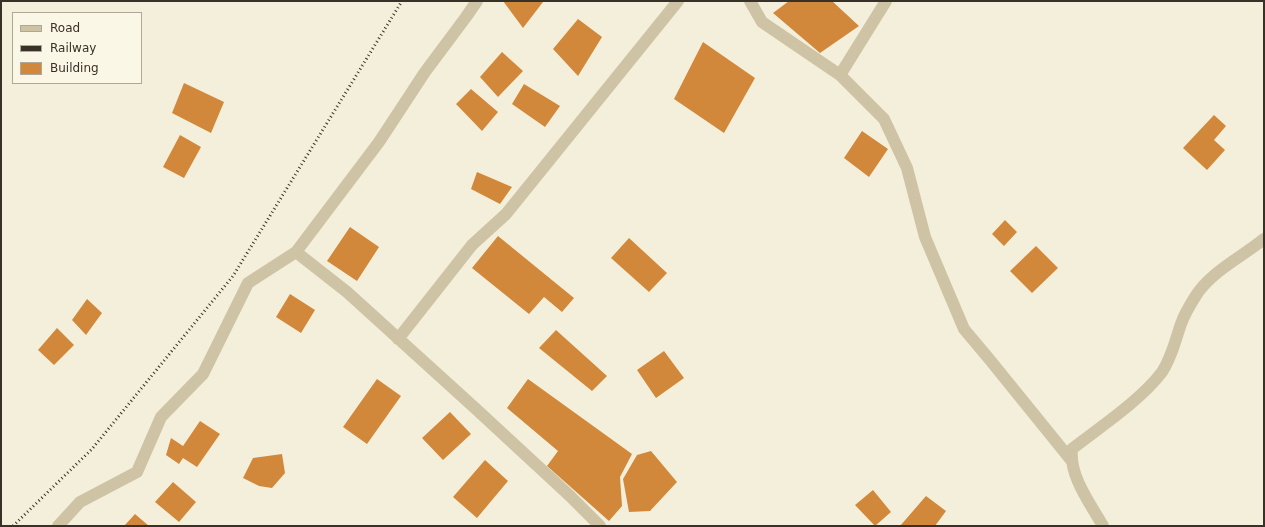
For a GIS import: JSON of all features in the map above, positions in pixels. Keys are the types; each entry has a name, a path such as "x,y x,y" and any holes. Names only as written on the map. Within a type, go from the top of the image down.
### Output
{"street":[{"path":"58,526 80,502 137,472 160,417 203,374 248,282 296,252 379,142 425,72 466,17 476,1"},
{"path":"398,339 472,245 506,214 678,1"},
{"path":"750,1 762,22 840,75 884,119 907,168 925,237 964,329 1071,460"},
{"path":"840,75 886,1"},
{"path":"1103,526 1075,475 1071,460 1072,449 1137,399 1161,372 1171,356 1181,322 1195,296 1216,273 1264,239"},
{"path":"296,252 347,292 546,474 600,526"}],"building":[{"path":"503,1 542,1 543,2 523,28"},
{"path":"789,1 832,1 859,26 820,53 773,13"},
{"path":"578,19 602,37 578,76 553,49"},
{"path":"703,42 755,78 724,133 674,99"},
{"path":"502,52 523,71 498,97 480,77"},
{"path":"184,83 224,102 211,133 172,113"},
{"path":"524,84 560,106 545,127 512,104"},
{"path":"471,89 498,112 482,131 456,104"},
{"path":"1214,115 1226,126 1214,140 1225,150 1207,170 1183,148"},
{"path":"862,131 888,149 869,177 844,158"},
{"path":"180,135 201,147 184,178 163,167"},
{"path":"477,172 512,187 500,204 471,189"},
{"path":"1005,220 1017,232 1004,246 992,234"},
{"path":"350,227 379,247 357,281 327,261"},
{"path":"498,236 574,298 562,312 544,297 529,314 472,268"},
{"path":"629,238 667,273 649,292 611,258"},
{"path":"1036,246 1058,268 1032,293 1010,271"},
{"path":"290,294 315,310 301,333 276,317"},
{"path":"87,299 102,313 86,335 72,320"},
{"path":"57,328 74,345 54,365 38,350"},
{"path":"556,330 607,376 592,391 539,348"},
{"path":"664,351 684,378 656,398 637,370"},
{"path":"377,379 401,396 367,444 343,427"},
{"path":"528,379 632,454 620,477 622,506 609,521 547,466 558,451 507,408"},
{"path":"450,412 471,434 443,460 422,438"},
{"path":"200,421 220,434 197,467 183,458 179,464 166,455 171,438 183,446"},
{"path":"651,451 677,482 650,511 629,512 623,479 637,455"},
{"path":"282,454 285,473 272,488 259,486 243,478 253,458"},
{"path":"485,460 508,481 477,518 453,497"},
{"path":"173,482 196,502 179,522 155,502"},
{"path":"873,490 891,512 875,526 855,505"},
{"path":"926,496 946,511 935,526 900,526"},
{"path":"135,514 149,526 124,526"}],"railway":[{"path":"13,526 92,449 233,276 402,1"}]}
